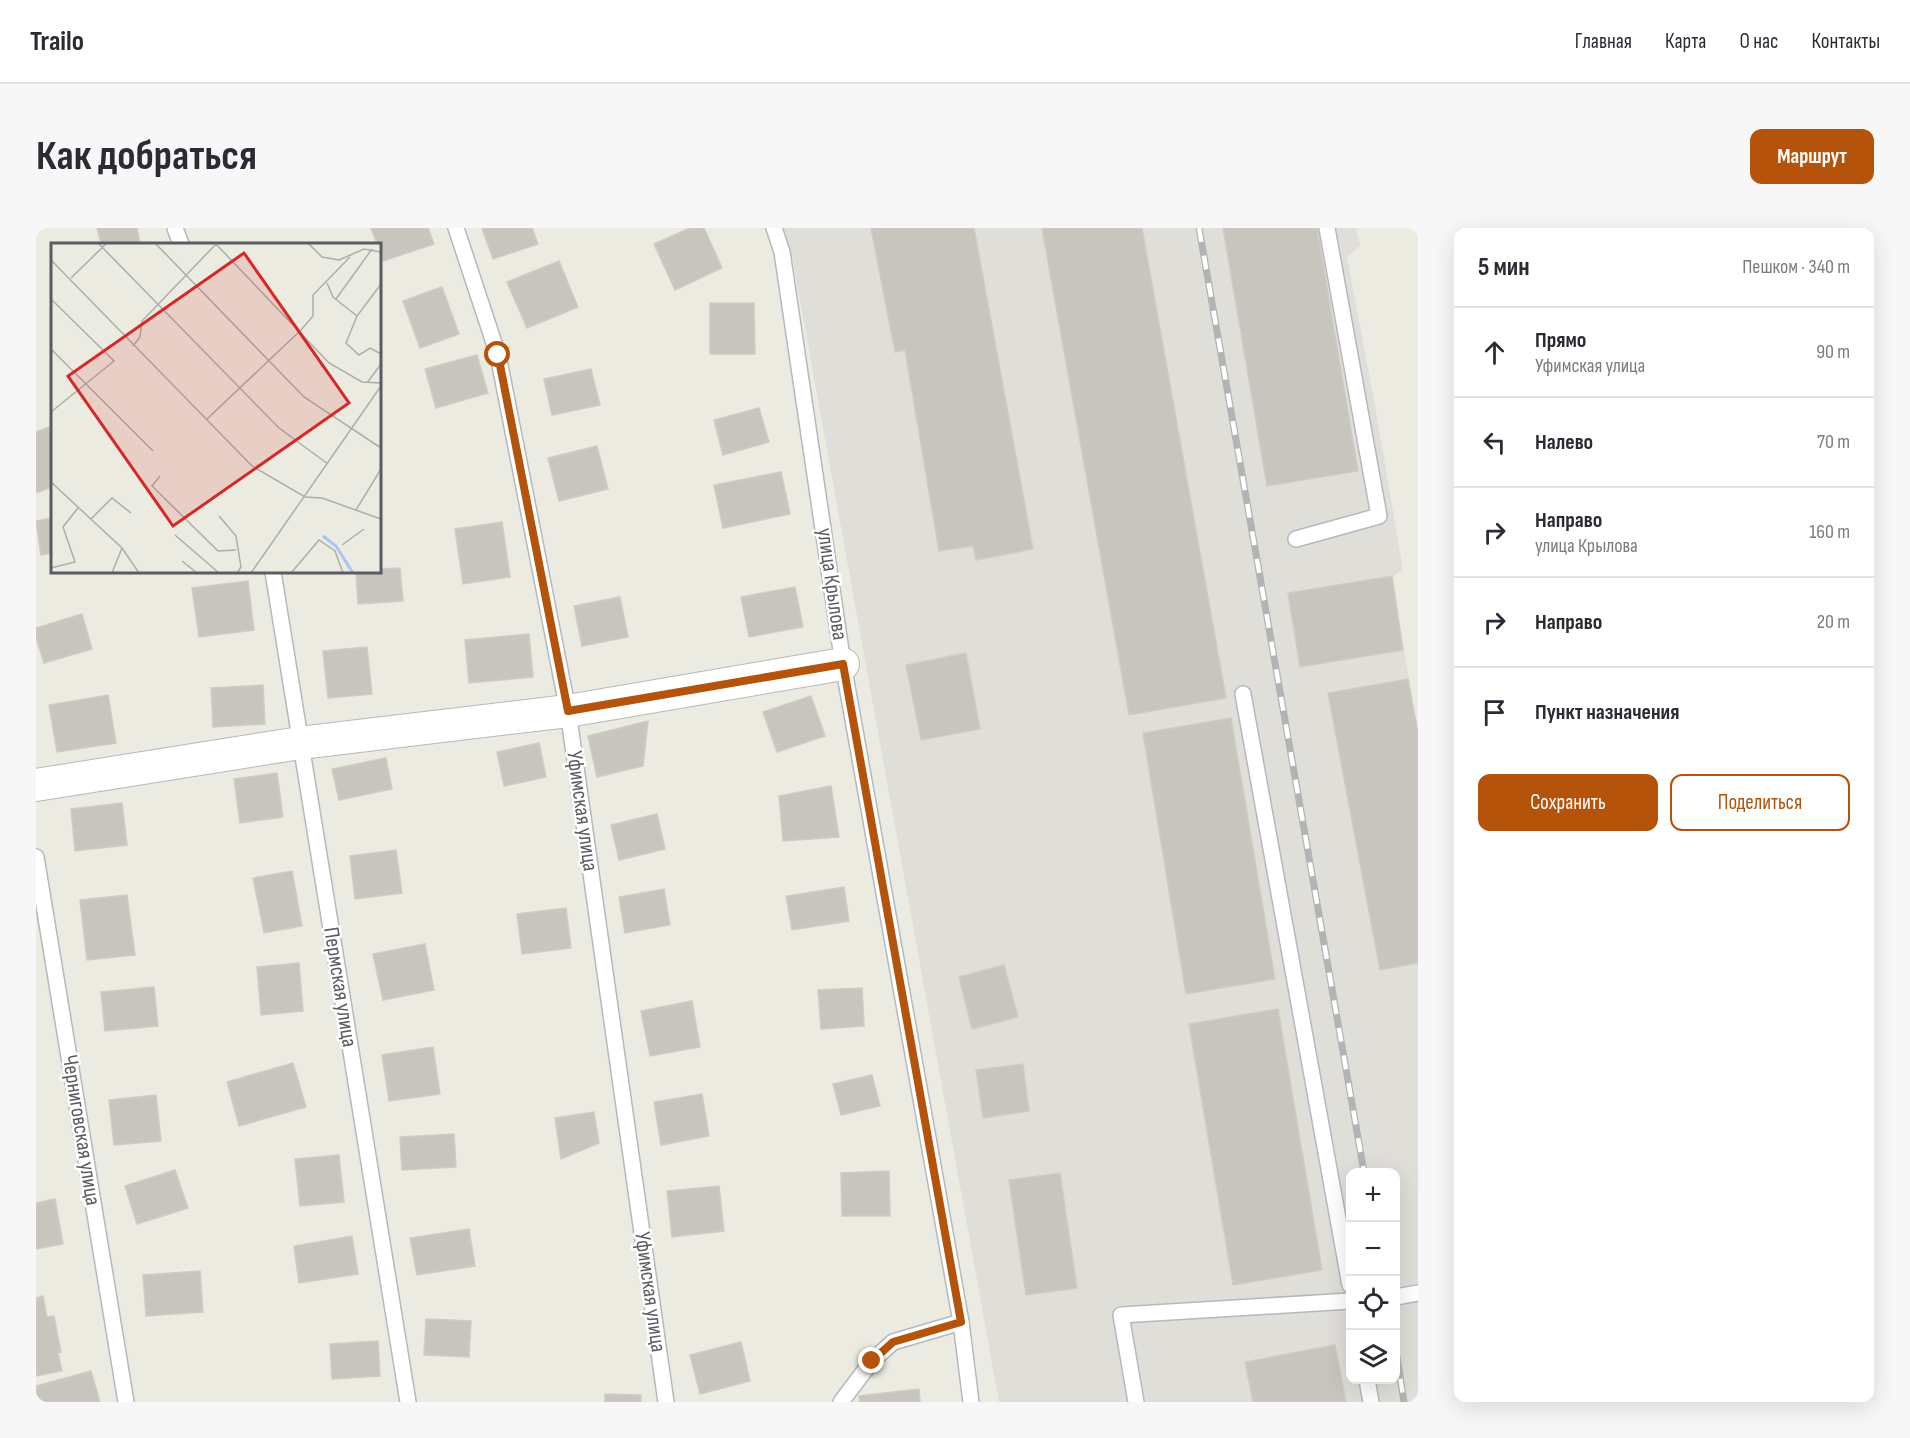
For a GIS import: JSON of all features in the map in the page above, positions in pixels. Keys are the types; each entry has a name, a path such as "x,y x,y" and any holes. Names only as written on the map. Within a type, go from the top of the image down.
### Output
{"street":[{"path":"36,785 300,743 568,711 843,664"}],"lane":[{"path":"175,228 181,243"},
{"name":"Уфимская улица","path":"456,228 498,355 568,711 666,1402"},
{"name":"улица Крылова","path":"774,228 782,252 843,664 961,1322 970,1402"},
{"path":"1296,539 1379,516 1327,228"},
{"name":"Пермская улица","path":"273,573 408,1402"},
{"path":"1243,694 1348,1276"},
{"name":"Черниговская улица","path":"36,857 126,1402"},
{"path":"1400,1296 1418,1293"},
{"path":"1136,1402 1121,1315 1346,1301"},
{"path":"842,1402 872,1361 893,1342 961,1322"},
{"path":"1368,1384 1371,1402"}],"shaded area":[{"path":"780,228 1356,228 1360,245 1347,257 1403,570 1392,577 1418,733 1418,1402 999,1402 792,256"}],"building":[{"path":"97,228 137,228 140,243 101,243"},
{"path":"371,228 428,228 434,244 383,261 381,243 377,243"},
{"path":"482,228 532,228 538,244 493,259"},
{"path":"690,228 704,228 722,268 675,290 654,244"},
{"path":"871,228 974,228 1033,549 976,560 973,546 939,551 905,350 895,352"},
{"path":"1042,228 1142,228 1226,698 1129,715"},
{"path":"1223,228 1317,228 1358,471 1267,486"},
{"path":"559,261 578,307 527,328 507,282"},
{"path":"442,287 459,334 420,348 403,301"},
{"path":"710,303 754,303 755,354 710,354"},
{"path":"477,355 488,393 436,408 425,369"},
{"path":"591,369 600,405 552,415 544,379"},
{"path":"759,408 769,442 723,455 714,420"},
{"path":"49,427 51,432 51,487 36,493 36,432"},
{"path":"597,446 608,489 559,501 548,458"},
{"path":"781,472 790,514 723,528 714,485"},
{"path":"51,518 51,553 41,555 36,521"},
{"path":"502,522 510,577 463,584 455,529"},
{"path":"400,568 403,601 358,604 356,573 381,573 381,569"},
{"path":"1392,576 1403,650 1300,667 1288,593"},
{"path":"248,581 254,630 199,637 192,588"},
{"path":"795,587 803,627 749,637 741,597"},
{"path":"620,597 628,637 582,646 574,606"},
{"path":"82,614 92,649 44,663 36,637 36,628"},
{"path":"529,634 533,677 469,683 465,640"},
{"path":"367,647 372,694 328,698 323,651"},
{"path":"966,653 980,729 921,740 906,665"},
{"path":"1408,679 1418,733 1418,963 1380,970 1328,693"},
{"path":"263,685 265,724 213,727 211,688"},
{"path":"108,695 116,743 57,752 49,705"},
{"path":"811,696 825,736 777,752 763,712"},
{"path":"1231,718 1275,979 1186,994 1143,733"},
{"path":"648,721 643,766 597,777 588,736"},
{"path":"539,743 546,777 504,786 497,752"},
{"path":"386,758 392,789 339,800 332,769"},
{"path":"277,773 283,817 240,823 234,779"},
{"path":"831,786 839,837 783,841 779,796"},
{"path":"122,803 127,845 75,851 71,809"},
{"path":"657,814 665,849 619,860 611,825"},
{"path":"396,850 402,893 355,899 350,856"},
{"path":"292,871 302,926 264,933 253,878"},
{"path":"844,887 849,921 792,930 786,896"},
{"path":"664,889 670,925 625,933 619,897"},
{"path":"127,895 135,955 87,960 80,900"},
{"path":"566,908 571,948 522,954 517,914"},
{"path":"425,944 434,990 383,1000 373,954"},
{"path":"299,963 303,1011 261,1015 257,967"},
{"path":"1004,965 1018,1017 972,1029 959,977"},
{"path":"154,987 158,1026 105,1031 101,992"},
{"path":"862,988 864,1026 821,1029 818,990"},
{"path":"692,1001 700,1047 650,1056 641,1011"},
{"path":"1278,1009 1322,1270 1233,1285 1189,1024"},
{"path":"433,1047 440,1094 389,1101 382,1055"},
{"path":"293,1063 306,1107 239,1126 227,1082"},
{"path":"1023,1064 1029,1111 983,1118 976,1070"},
{"path":"872,1075 880,1106 841,1115 833,1084"},
{"path":"702,1094 709,1136 661,1145 654,1102"},
{"path":"156,1095 161,1141 114,1145 109,1100"},
{"path":"594,1112 599,1143 561,1159 555,1118"},
{"path":"454,1134 456,1167 402,1170 400,1137"},
{"path":"339,1155 344,1202 300,1206 295,1159"},
{"path":"175,1170 188,1208 137,1224 125,1186"},
{"path":"889,1171 890,1216 842,1216 841,1173"},
{"path":"1060,1173 1077,1288 1026,1295 1009,1180"},
{"path":"719,1186 724,1231 672,1237 667,1191"},
{"path":"55,1199 63,1244 36,1249 36,1203"},
{"path":"469,1229 475,1266 417,1275 410,1238"},
{"path":"352,1236 358,1274 299,1283 294,1246"},
{"path":"200,1271 203,1312 146,1316 143,1275"},
{"path":"43,1296 47,1317 54,1316 62,1371 36,1376 36,1298"},
{"path":"426,1319 471,1321 469,1357 424,1355"},
{"path":"378,1341 380,1376 332,1379 330,1344"},
{"path":"741,1342 750,1381 700,1394 690,1355"},
{"path":"1335,1345 1346,1402 1253,1402 1245,1362"},
{"path":"91,1371 100,1402 36,1402 36,1386"},
{"path":"919,1389 920,1402 860,1402 859,1396"},
{"path":"605,1394 641,1395 641,1402 605,1402"}],"railway":[{"path":"1199,228 1363,1168"},
{"path":"1400,1376 1404,1402"}],"route":[{"path":"498,355 568,711 843,664 961,1322 893,1342 872,1361"}]}
